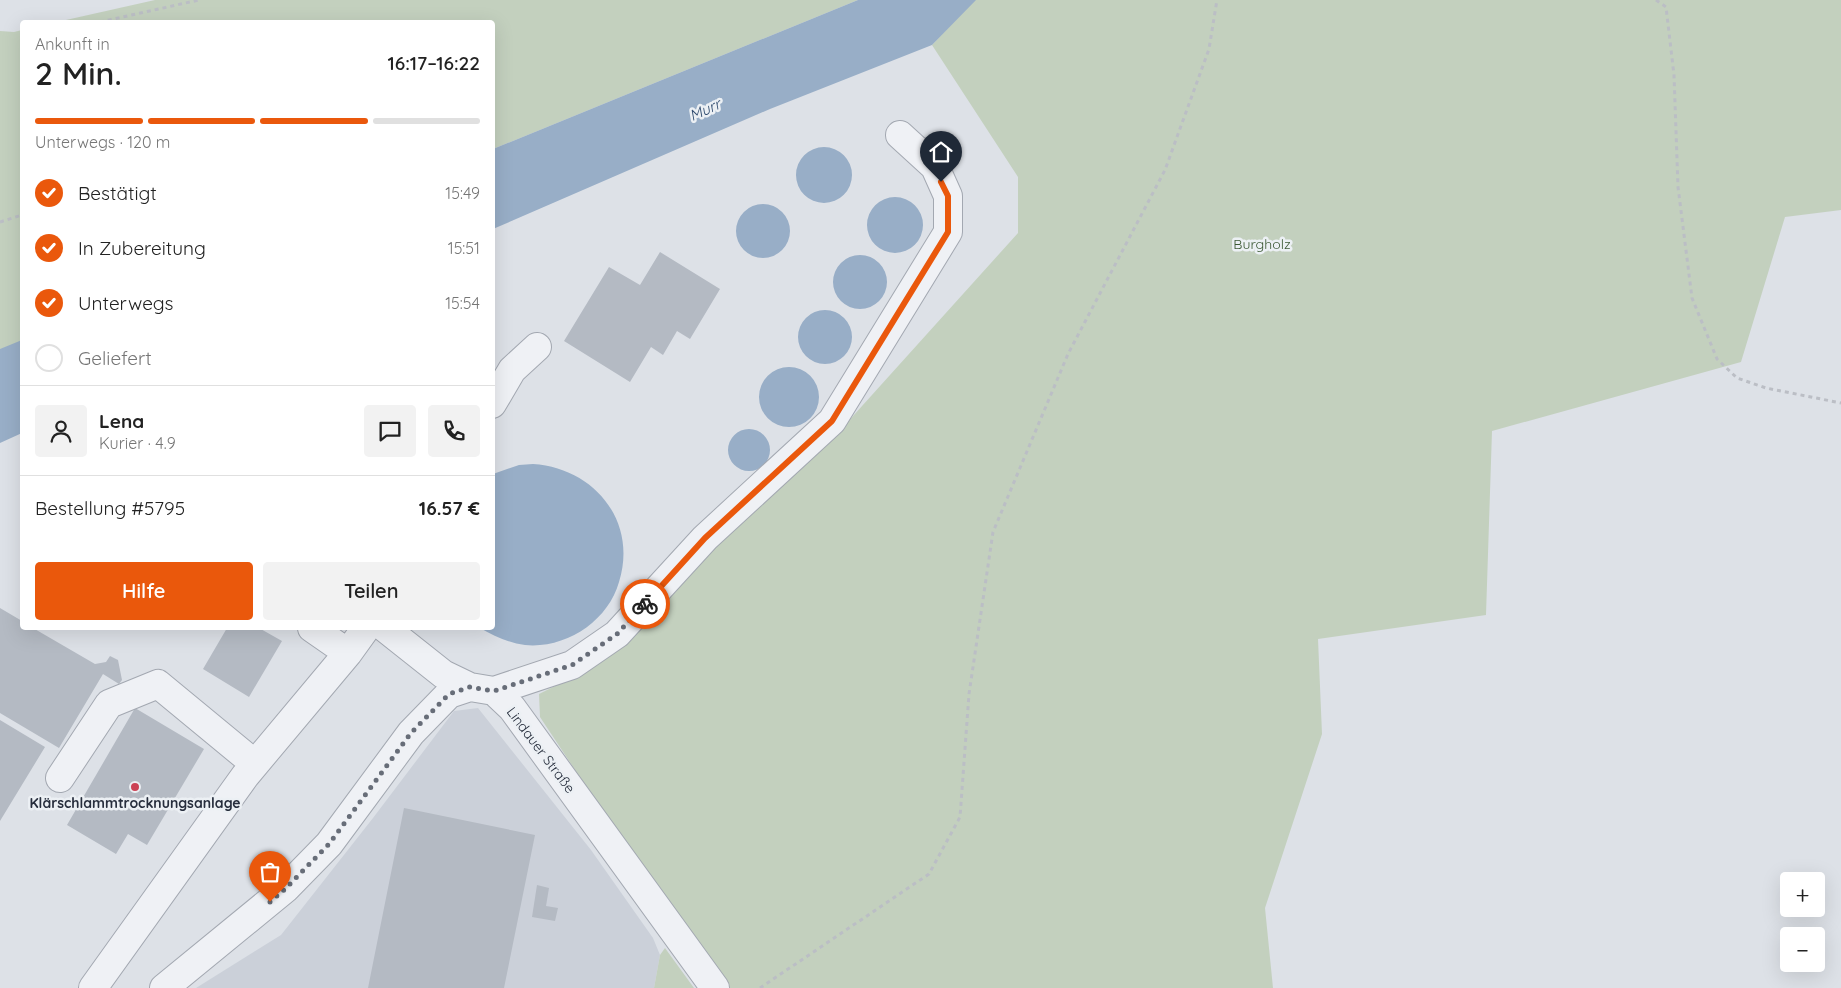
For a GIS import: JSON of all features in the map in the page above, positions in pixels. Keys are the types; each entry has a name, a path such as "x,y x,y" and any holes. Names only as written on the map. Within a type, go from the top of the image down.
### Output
{"street":[{"path":"164,988 285,889 329,844 411,733 449,694 482,689 572,665 617,634 705,538 832,421 948,232 948,196 935,167 900,135"},
{"path":"495,399 512,370 537,347"},
{"path":"315,630 348,653"},
{"path":"93,988 254,764 348,653 365,630"},
{"name":"Lindauer Straße","path":"388,630 443,674 482,689 512,708 715,988"},
{"path":"60,778 109,704 158,684 254,764"}],"path":[{"path":"109,20 199,0"},
{"path":"760,988 929,874 960,817 969,694 994,532 1068,354 1165,170 1209,49 1217,0"},
{"path":"1656,0 1666,7 1674,75 1678,187 1692,298 1717,359 1737,378 1766,388 1841,403"},
{"path":"0,222 20,216"}],"shaded area":[{"path":"478,708 591,850 653,938 660,955 654,988 196,988 281,935 454,711"}],"green space":[{"path":"155,0 858,0 495,148 495,20 66,20"},
{"name":"Burgholz","path":"974,0 1841,0 1841,210 1785,217 1741,362 1492,431 1486,615 1318,639 1322,734 1265,908 1273,988 726,988 626,847 540,717 539,694 583,672 709,544 835,436 1018,233 1018,177 932,45"},
{"path":"20,30 20,342 0,351 0,31"},
{"path":"665,948 694,988 654,988 660,955"}],"water":[{"name":"Murr","path":"858,0 976,0 932,45 770,109 495,228 495,148"},
{"path":"819,147 829,147 844,155 850,164 852,175 850,186 844,195 829,203 819,203 808,198 801,191 796,180 796,170 801,159 808,152"},
{"path":"889,197 901,197 911,201 919,209 923,225 919,241 911,249 901,253 889,253 879,249 871,241 867,231 867,219 871,209 879,201"},
{"path":"758,204 768,204 778,208 786,216 790,231 786,246 778,254 768,258 758,258 748,254 740,246 736,236 736,226 740,216 748,208"},
{"path":"855,255 865,255 875,259 883,267 887,282 883,297 875,305 865,309 855,309 845,305 837,297 833,287 833,277 837,267 845,259"},
{"path":"820,310 830,310 840,314 848,322 852,337 848,352 840,360 830,364 820,364 810,360 802,352 798,342 798,332 802,322 810,314"},
{"path":"20,341 20,434 0,443 0,349"},
{"path":"789,367 805,372 810,376 814,381 819,397 814,413 810,418 805,422 789,427 773,422 768,418 764,413 759,397 764,381 768,376 773,372"},
{"path":"753,429 761,432 767,438 770,450 767,462 761,468 745,471 737,468 731,462 728,446 731,438 737,432"},
{"path":"533,464 555,468 575,476 592,487 606,502 616,519 622,538 623,560 619,582 605,609 583,630 570,637 540,645 513,643 484,630 495,630 495,473 519,465"}],"building":[{"path":"660,252 720,289 690,339 677,331 663,355 651,347 630,382 564,341 609,267 640,285"},
{"path":"0,608 20,620 20,630 36,630 95,664 106,662 110,656 118,660 122,680 119,684 103,674 59,748 0,713"},
{"path":"226,630 263,630 282,641 249,697 203,669"},
{"name":"Klärschlammtrocknungsanlage","path":"135,708 204,749 147,845 128,834 116,854 67,825"},
{"path":"0,720 45,747 0,821"},
{"path":"404,808 535,835 504,988 368,988"},
{"path":"537,885 549,888 546,906 558,908 555,921 532,917"}],"way so far":[{"path":"270,902 329,844 411,733 449,694 470,687 494,691 572,665 617,634 645,604"}],"place":[{"name":"Klärschlammtrocknungsanlage","path":"135,787"}],"route":[{"path":"645,604 705,538 832,421 948,232 948,196 941,182"}]}
